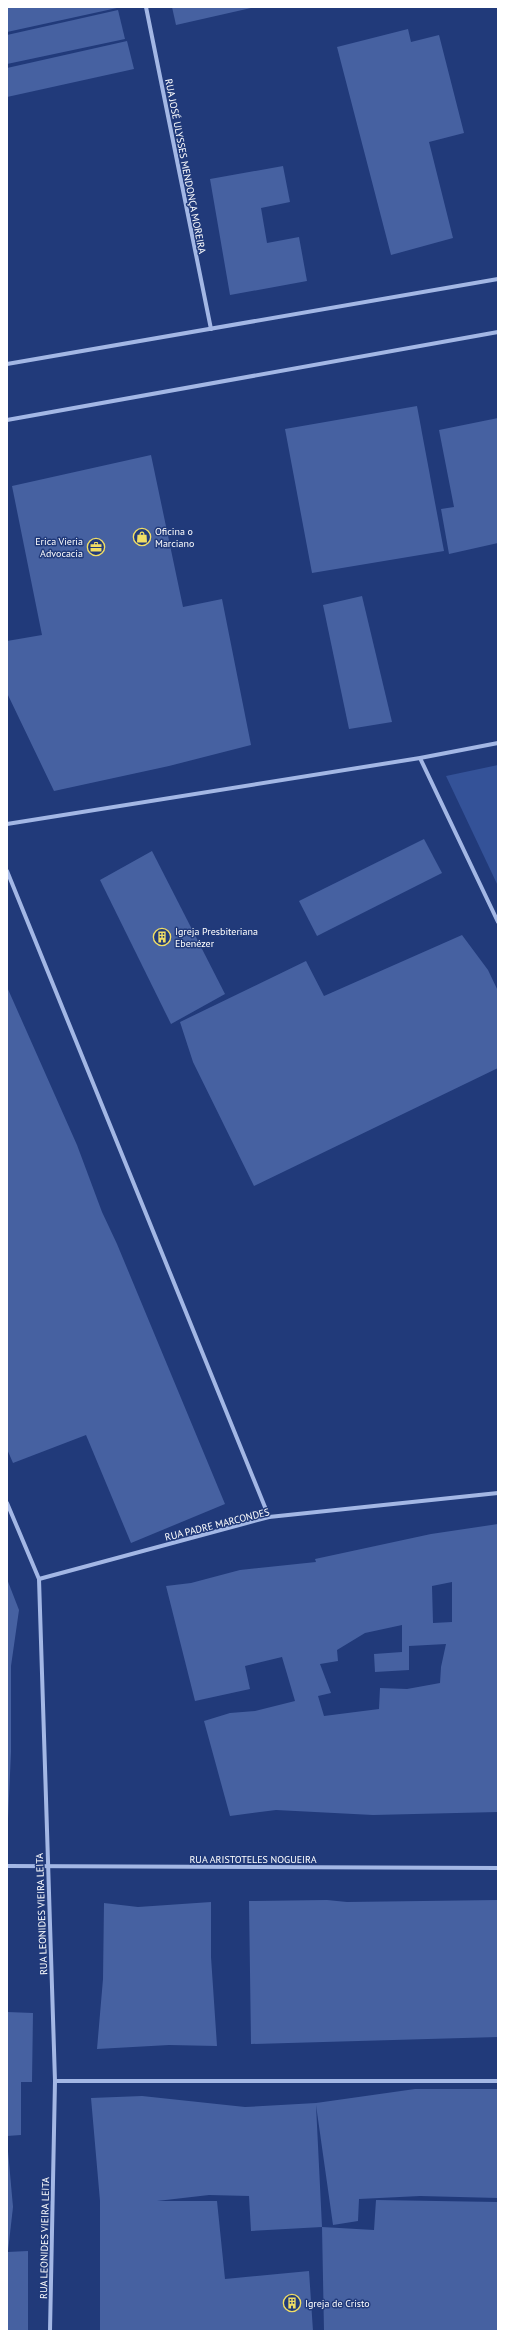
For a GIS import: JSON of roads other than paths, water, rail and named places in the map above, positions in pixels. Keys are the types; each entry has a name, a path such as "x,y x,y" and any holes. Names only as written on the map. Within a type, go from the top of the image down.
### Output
{"street":[{"name":"RUA JOSÉ ULYSSES MENDONÇA MOREIRA","path":"146,7 211,329"},
{"path":"7,364 498,279"},
{"path":"7,420 498,332"},
{"path":"7,824 420,758 498,742"},
{"path":"420,758 498,922"},
{"path":"7,871 269,1517"},
{"name":"RUA PADRE MARCONDES","path":"39,1579 269,1517 498,1493"},
{"name":"RUA LEONIDES VIEIRA LEITA","path":"7,1503 39,1579 55,2081 50,2331"},
{"name":"RUA ARISTOTELES NOGUEIRA","path":"7,1866 498,1868"},
{"path":"55,2081 498,2081"}],"place":[{"name":"Oficina o Marciano","path":"142,537"},
{"name":"Erica Vieria Advocacia","path":"96,547"},
{"name":"Igreja Presbiteriana Ebenézer","path":"162,937"},
{"name":"Igreja de Cristo","path":"292,2303"}]}
